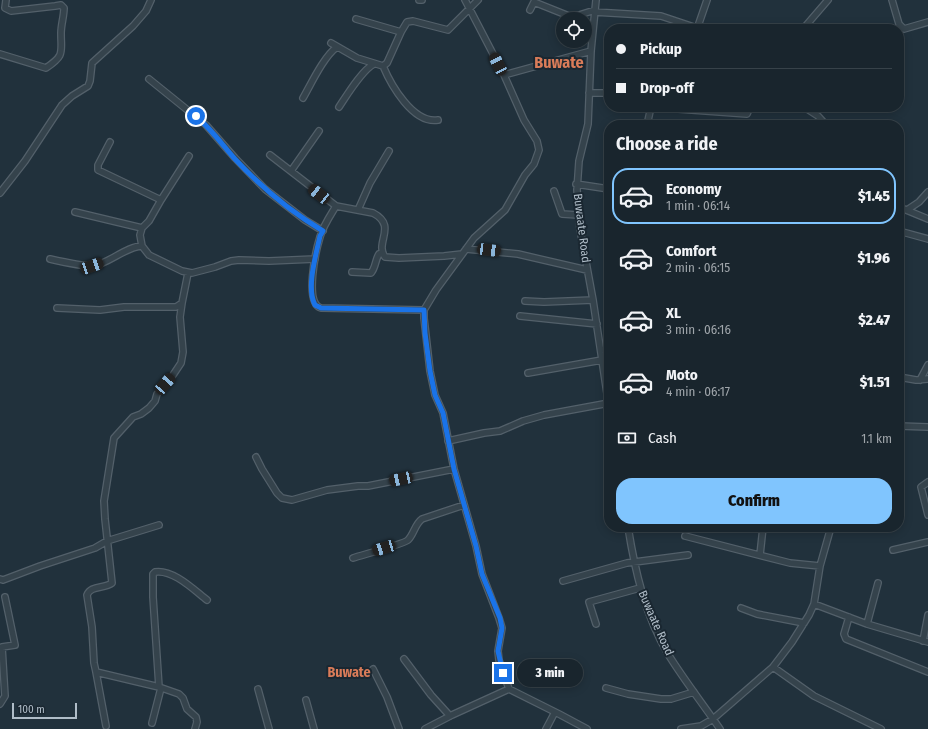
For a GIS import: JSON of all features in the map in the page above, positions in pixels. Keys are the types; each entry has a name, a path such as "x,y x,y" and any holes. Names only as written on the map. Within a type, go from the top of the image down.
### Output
{"street":[{"path":"0,54 46,68 53,63 62,49 61,32 64,8 62,6 8,10 5,8 6,0"},
{"path":"0,193 25,161 62,105 72,96 88,86 92,63 133,26 146,10 151,0"},
{"path":"465,0 504,75 524,120 539,147 534,164 520,182 505,210 474,238 436,290 424,310 425,333 430,371 435,395 443,413 454,469 476,546 482,574 500,618 502,628 498,651 499,660 509,689 587,729"},
{"path":"383,66 387,63 405,24 411,21 448,30 478,0"},
{"name":"Buwaate Road","path":"596,0 591,51 588,124 579,160 576,184 578,215 604,373"},
{"path":"700,24 707,0"},
{"path":"807,24 828,0"},
{"path":"892,0 899,24"},
{"path":"530,10 534,2 574,16 594,11 661,16 684,24"},
{"path":"356,19 400,32"},
{"path":"904,28 928,22"},
{"path":"331,43 357,58 383,66"},
{"path":"303,98 320,68 333,50 337,47"},
{"path":"504,75 591,51"},
{"path":"339,107 364,72 374,64"},
{"path":"383,66 393,87 408,106 425,119 432,121 438,120"},
{"path":"149,79 206,125 265,189 305,220 323,231"},
{"path":"589,93 604,93"},
{"path":"719,112 747,114 748,112"},
{"path":"812,112 822,120"},
{"path":"291,171 319,131"},
{"path":"110,142 98,165 98,170 161,200"},
{"path":"358,210 370,183 389,151"},
{"path":"189,156 149,221 142,228 140,235 142,246 148,255 188,273 215,267 231,261 315,258"},
{"path":"270,156 336,206 373,213 378,216 386,229 382,248 385,257 444,256 462,254"},
{"path":"576,184 604,188"},
{"path":"554,191 562,214 578,215"},
{"path":"908,210 919,202 928,192"},
{"path":"336,206 320,236 315,258 312,289 313,302 318,307 424,310"},
{"path":"904,209 928,219"},
{"path":"75,212 142,228"},
{"path":"904,232 928,239"},
{"path":"50,259 92,266 107,261 134,247 142,246"},
{"path":"466,248 518,254 588,270"},
{"path":"352,272 371,273 378,254 383,253"},
{"path":"106,726 94,663 92,627 87,595 92,589 107,586 112,583 104,500 114,438 133,417 141,414 149,408 155,401 157,394 181,363 183,352 180,317 188,273"},
{"path":"525,300 556,302 593,300"},
{"path":"57,308 100,310 176,307 182,303"},
{"path":"520,316 596,324"},
{"path":"528,374 602,360"},
{"path":"920,380 928,365"},
{"path":"904,378 920,380 928,379"},
{"path":"448,441 500,431 544,414 604,405"},
{"path":"904,426 928,427"},
{"path":"256,457 277,493 282,498 292,500 327,490 368,486 454,469"},
{"path":"928,482 921,487 928,515"},
{"path":"353,558 406,542 422,519 464,506"},
{"path":"0,580 95,548 107,541 159,525"},
{"name":"Buwaate Road","path":"629,532 640,588 662,642 668,654 720,729"},
{"path":"760,555 762,532"},
{"path":"681,729 701,726 713,719 773,667 792,642 814,604 820,566 830,532"},
{"path":"685,536 790,563 820,566"},
{"path":"893,550 928,542"},
{"path":"562,581 634,562 688,556"},
{"path":"152,723 160,688 153,597 153,574 160,571 182,580 208,600"},
{"path":"867,624 878,583"},
{"path":"596,624 589,602 640,588"},
{"path":"0,704 5,696 2,647 15,645 5,597"},
{"path":"814,604 849,618 925,642 928,615"},
{"path":"741,608 757,614 804,623"},
{"path":"849,618 844,634 846,639 928,672"},
{"path":"404,659 431,695 450,716"},
{"path":"773,667 814,696 881,729"},
{"path":"373,669 387,697 399,729"},
{"path":"96,672 179,694 183,697 187,709 196,717 197,722 195,729"},
{"path":"606,688 666,700 694,692"},
{"path":"425,729 436,726 450,716 509,689"},
{"path":"258,690 269,729"},
{"path":"306,700 314,729"},
{"path":"546,729 555,712"}],"district":[{"name":"Buwate","path":"559,62"},
{"name":"Buwate","path":"349,672"}],"route":[{"path":"196,116 265,189 305,220 323,231 320,236 315,258 312,282 312,296 315,305 321,308 424,310 425,333 435,395 443,413 454,469 476,546 482,574 500,618 502,628 498,651 503,673"}]}
